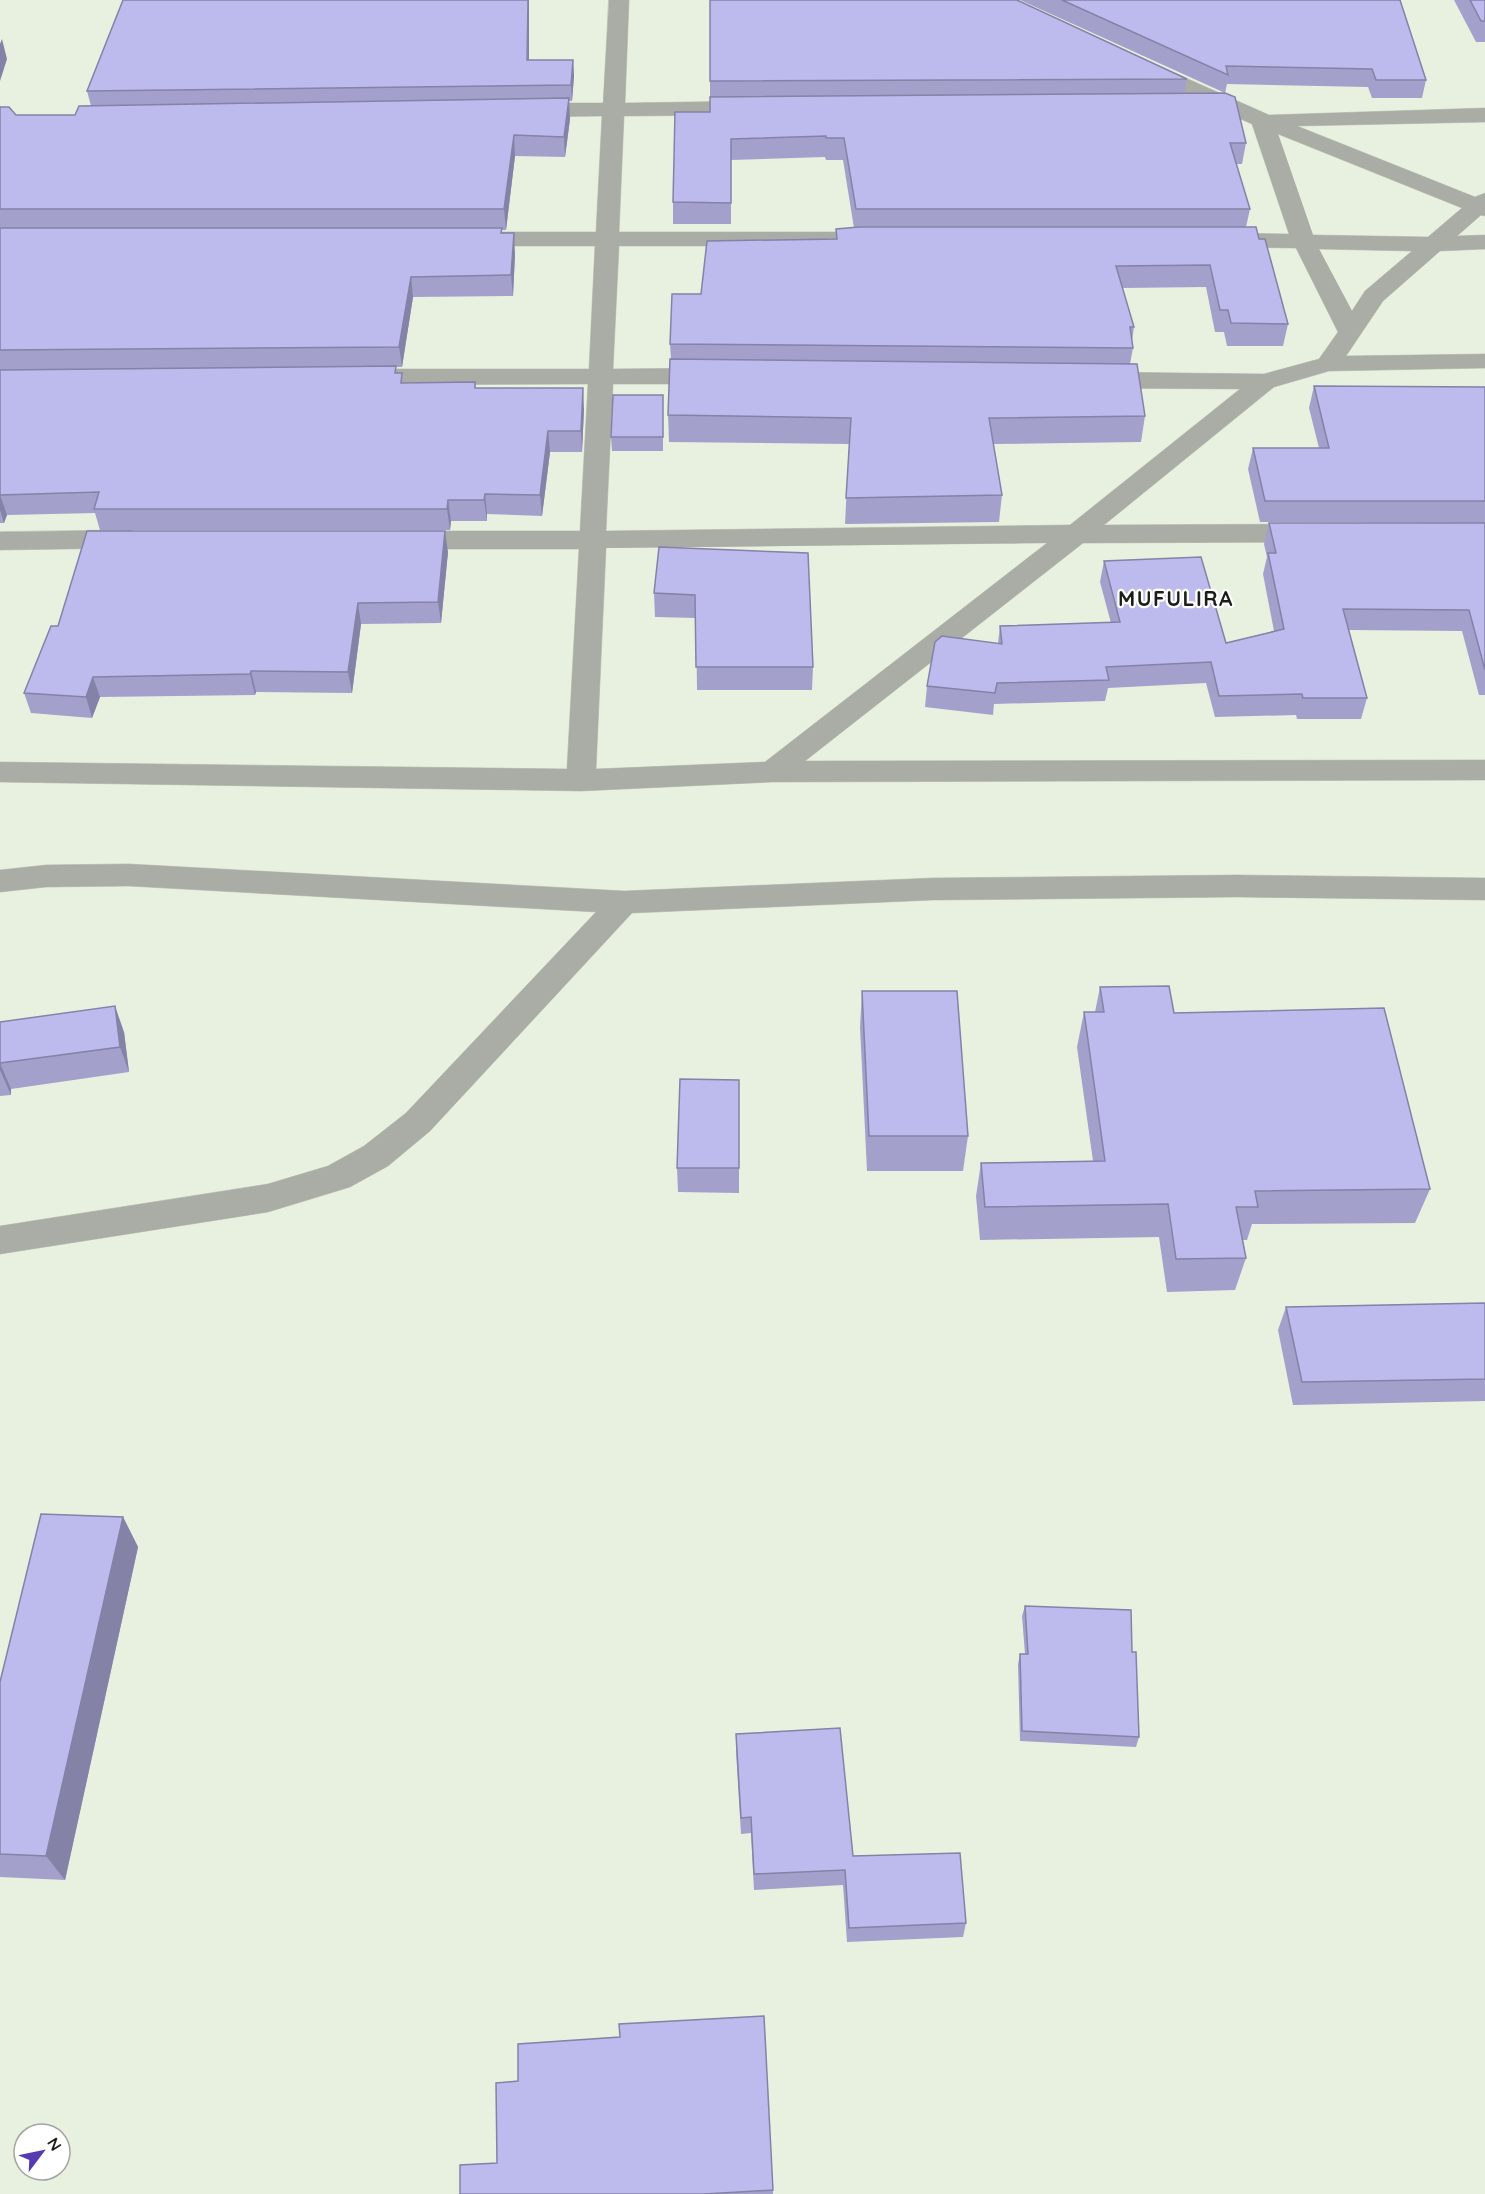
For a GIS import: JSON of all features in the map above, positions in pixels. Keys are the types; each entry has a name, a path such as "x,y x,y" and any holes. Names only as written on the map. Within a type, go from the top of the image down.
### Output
{"street":[{"path":"580,780 619,0"},
{"path":"1124,59 1225,105 1482,205"},
{"path":"1177,106 1225,105"},
{"path":"507,111 781,108"},
{"path":"1262,120 1485,115"},
{"path":"1262,120 1303,240 1350,332"},
{"path":"1328,364 1374,296 1432,244 1482,205"},
{"path":"452,239 878,239"},
{"path":"1197,240 1303,240 1432,244 1485,242"},
{"path":"1075,380 1265,382 1328,364 1485,361"},
{"path":"330,378 743,376"},
{"path":"772,772 1079,532 1265,382"},
{"path":"381,540 592,541 1079,532 1342,533"},
{"path":"0,541 159,539"},
{"path":"5,768 580,780 772,772 1485,770"},
{"path":"0,881 46,876 129,875 624,902 933,889 1237,886 1485,889"},
{"path":"0,1240 268,1198 338,1177 376,1156 418,1122 624,902"}],"building":[{"path":"123,0 528,0 527,60 573,60 571,85 87,91"},
{"path":"710,0 1017,0 1187,79 710,81"},
{"path":"1062,0 1400,0 1426,80 1376,80 1372,69 1226,66 1228,75"},
{"path":"1470,0 1485,0 1485,21 1481,21"},
{"path":"1225,93 1235,97 1246,143 1230,143 1250,209 856,209 844,138 826,138 826,136 731,139 731,203 673,202 675,112 710,112 710,97"},
{"path":"569,98 564,137 514,135 504,209 0,209 0,107 9,107 16,115 75,115 79,106"},
{"path":"859,227 1256,227 1259,239 1265,239 1288,324 1231,323 1228,310 1220,310 1210,265 1116,266 1134,327 1130,327 1133,348 670,344 672,294 701,294 707,241 837,239 836,229"},
{"path":"0,228 502,228 501,233 514,233 511,275 411,277 399,347 0,350"},
{"path":"670,359 1137,364 1145,416 989,418 1002,495 846,498 851,418 668,415"},
{"path":"396,366 395,373 402,373 401,383 475,382 475,388 583,388 581,431 548,431 540,495 485,494 484,500 448,500 447,509 94,509 99,492 0,495 0,370"},
{"path":"1314,386 1485,387 1485,501 1265,501 1253,448 1329,448"},
{"path":"613,395 663,395 663,437 611,437"},
{"path":"1269,523 1485,523 1485,670 1469,610 1343,609 1367,698 1303,698 1302,694 1219,696 1211,662 1106,667 1109,680 997,683 995,693 927,686 935,642 942,636 1002,644 1000,626 1120,622 1104,561 1201,557 1226,643 1284,629 1268,553 1276,553"},
{"path":"87,531 445,531 438,602 358,603 348,672 251,671 250,674 93,677 86,697 24,693 51,626 58,626"},
{"path":"659,547 808,553 813,667 696,667 695,595 654,593"},
{"path":"1169,986 1174,1013 1384,1008 1430,1189 1255,1191 1258,1207 1236,1207 1246,1258 1176,1259 1168,1204 985,1207 981,1163 1105,1161 1084,1012 1104,1012 1100,987"},
{"path":"862,991 957,991 968,1136 869,1136"},
{"path":"115,1006 120,1047 0,1063 0,1022"},
{"path":"680,1079 739,1080 739,1168 677,1168"},
{"path":"1485,1303 1485,1379 1302,1382 1286,1307"},
{"path":"41,1514 123,1517 46,1856 0,1854 0,1682"},
{"path":"1025,1606 1131,1610 1132,1652 1136,1652 1139,1737 1022,1731 1020,1654 1028,1654"},
{"path":"840,1728 853,1856 960,1853 966,1923 849,1928 845,1870 754,1874 751,1817 741,1818 736,1734"},
{"path":"764,2016 773,2190 704,2194 460,2194 460,2165 497,2163 496,2083 518,2081 518,2044 620,2037 619,2024"}],"district":[{"name":"MUFULIRA","path":"1176,599"}]}
